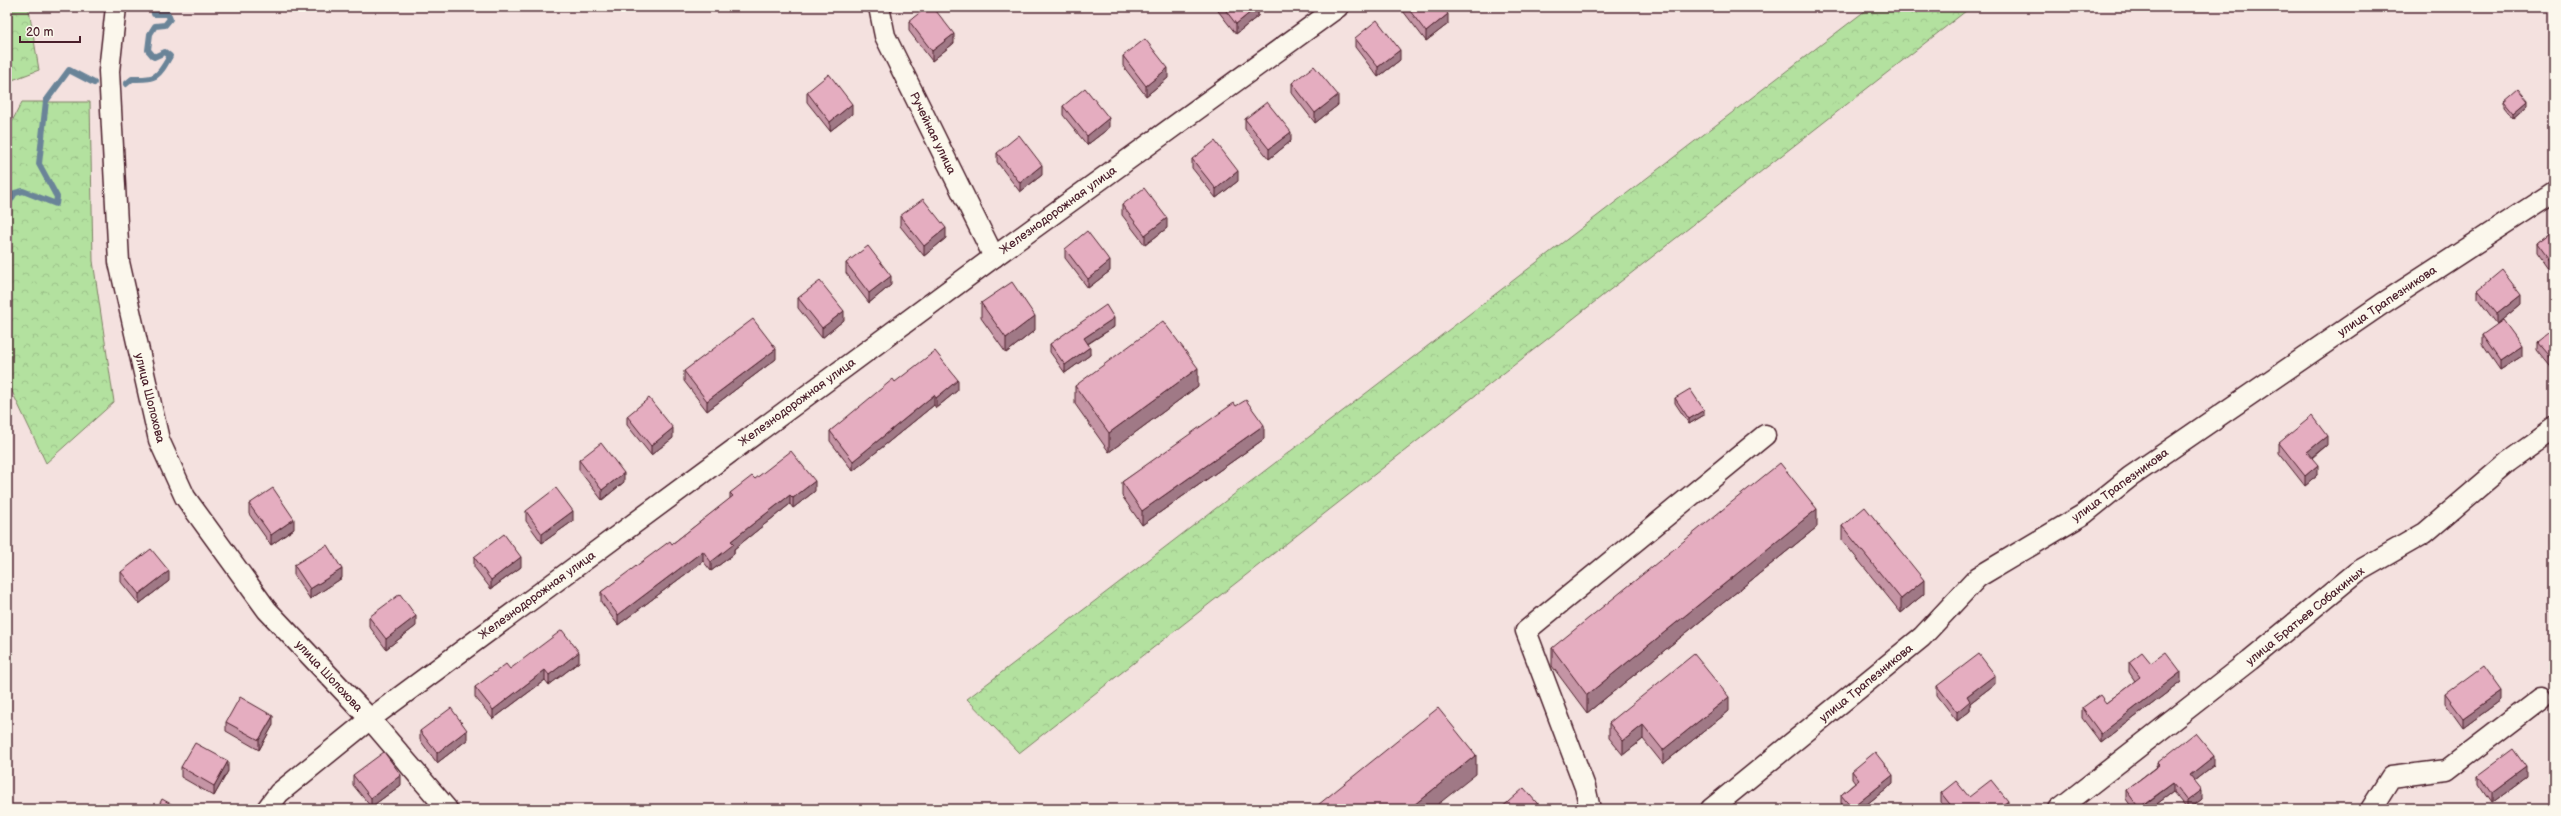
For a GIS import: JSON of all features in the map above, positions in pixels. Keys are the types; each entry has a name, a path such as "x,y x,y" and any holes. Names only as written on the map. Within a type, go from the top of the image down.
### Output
{"street":[{"name":"улица Шолохова","path":"116,7 108,71 120,262 159,440 184,497 267,610 370,719 447,809"},
{"name":"Ручейная улица","path":"879,7 885,36 994,257"},
{"name":"Железнодорожная улица","path":"267,809 279,793 370,719 994,257 1338,7"},
{"name":"улица Трапезникова","path":"1711,809 1922,637 1978,577 2084,514 2130,477 2375,308 2554,192"},
{"name":"улица Братьев Собакиных","path":"2059,809 2244,665 2357,572 2425,533 2508,462 2554,429"},
{"path":"1590,809 1585,787 1526,631 1766,435"},
{"path":"2371,809 2390,777 2447,770 2540,698"}],"green space":[{"path":"7,7 26,7 29,10 39,70 7,82"},
{"path":"1870,7 1971,7 1019,753 967,699"},
{"path":"22,102 90,102 93,261 114,402 46,463 7,381 7,131"}],"building":[{"path":"927,7 933,7 954,34 932,51 909,21"},
{"path":"1223,7 1257,7 1236,24"},
{"path":"1407,7 1442,7 1448,14 1426,32"},
{"path":"1377,20 1400,50 1378,67 1355,38"},
{"path":"1145,39 1168,68 1146,86 1123,56"},
{"path":"1314,66 1338,95 1315,113 1292,83"},
{"path":"829,74 852,104 830,122 807,92"},
{"path":"1085,88 1109,118 1087,136 1063,106"},
{"path":"2518,89 2528,101 2514,113 2504,101"},
{"path":"1267,102 1291,132 1269,149 1245,119"},
{"path":"1019,135 1042,165 1020,183 997,153"},
{"path":"1215,141 1238,171 1216,189 1192,159"},
{"path":"1144,188 1167,218 1145,235 1122,205"},
{"path":"923,199 946,228 924,246 900,216"},
{"path":"2554,230 2554,266 2537,243"},
{"path":"1087,231 1110,261 1088,279 1065,249"},
{"path":"868,246 891,276 869,293 846,263"},
{"path":"2502,270 2521,295 2497,314 2478,290"},
{"path":"820,281 844,311 822,328 798,298"},
{"path":"1012,282 1035,316 1006,338 981,303"},
{"path":"1106,305 1114,318 1084,338 1090,347 1065,365 1050,344"},
{"path":"753,319 776,349 707,401 684,371"},
{"path":"2503,320 2522,346 2500,361 2482,335"},
{"path":"1163,321 1198,368 1109,433 1075,386"},
{"path":"2552,330 2554,333 2554,362 2537,342"},
{"path":"935,351 958,380 936,398 934,395 853,461 830,431 893,379 895,382"},
{"path":"1690,389 1704,410 1689,419 1675,398"},
{"path":"649,398 673,428 651,446 627,416"},
{"path":"1246,400 1264,425 1142,511 1122,482 1234,403 1236,406"},
{"path":"2312,416 2327,436 2307,452 2318,465 2305,476 2279,443"},
{"path":"601,443 624,473 602,490 579,460"},
{"path":"791,451 815,481 793,498 790,495 731,541 734,544 711,562 703,551 618,615 601,592 670,541 672,544 733,496 730,493 752,476 755,479"},
{"path":"1780,463 1817,509 1587,695 1552,648"},
{"path":"273,488 294,519 271,535 249,504"},
{"path":"556,488 573,511 542,534 526,511"},
{"path":"1865,507 1924,580 1901,599 1842,526"},
{"path":"504,534 521,557 491,580 474,557"},
{"path":"327,545 342,569 310,589 294,565"},
{"path":"151,549 169,571 139,594 121,572"},
{"path":"400,594 416,616 386,639 369,617"},
{"path":"562,630 579,652 549,675 545,670 493,710 475,687 506,664 510,669"},
{"path":"2142,652 2151,663 2166,652 2181,672 2101,734 2082,708 2100,695 2106,703 2140,677 2129,662"},
{"path":"1694,654 1729,697 1663,750 1643,725 1623,741 1609,723"},
{"path":"1979,654 1995,675 1967,696 1970,701 1957,712 1937,686"},
{"path":"2483,666 2501,691 2463,718 2445,694"},
{"path":"240,697 273,716 259,740 226,722"},
{"path":"451,708 467,730 437,753 420,731"},
{"path":"1438,708 1476,755 1409,809 1313,809"},
{"path":"2195,733 2214,756 2190,775 2202,790 2187,801 2173,783 2139,808 2126,790 2159,765 2157,763"},
{"path":"195,743 228,761 214,786 181,767"},
{"path":"2513,749 2526,767 2491,793 2478,775"},
{"path":"384,752 401,775 371,798 353,775"},
{"path":"1875,752 1893,775 1852,808 1841,795 1859,780 1852,771"},
{"path":"1991,780 2008,801 1998,809 1952,809 1953,808 1941,793 1956,781 1969,797"},
{"path":"1524,788 1542,809 1500,809"},
{"path":"162,799 180,809 157,809"}],"waterway":[{"path":"126,84 132,79 147,79 156,76 163,69 170,56 165,52 154,57 148,50 150,34 155,26 165,25 170,19 168,14 154,14 153,7"},
{"path":"7,206 15,193 23,191 56,204 57,197 39,164 46,101 69,70 94,83"}]}
